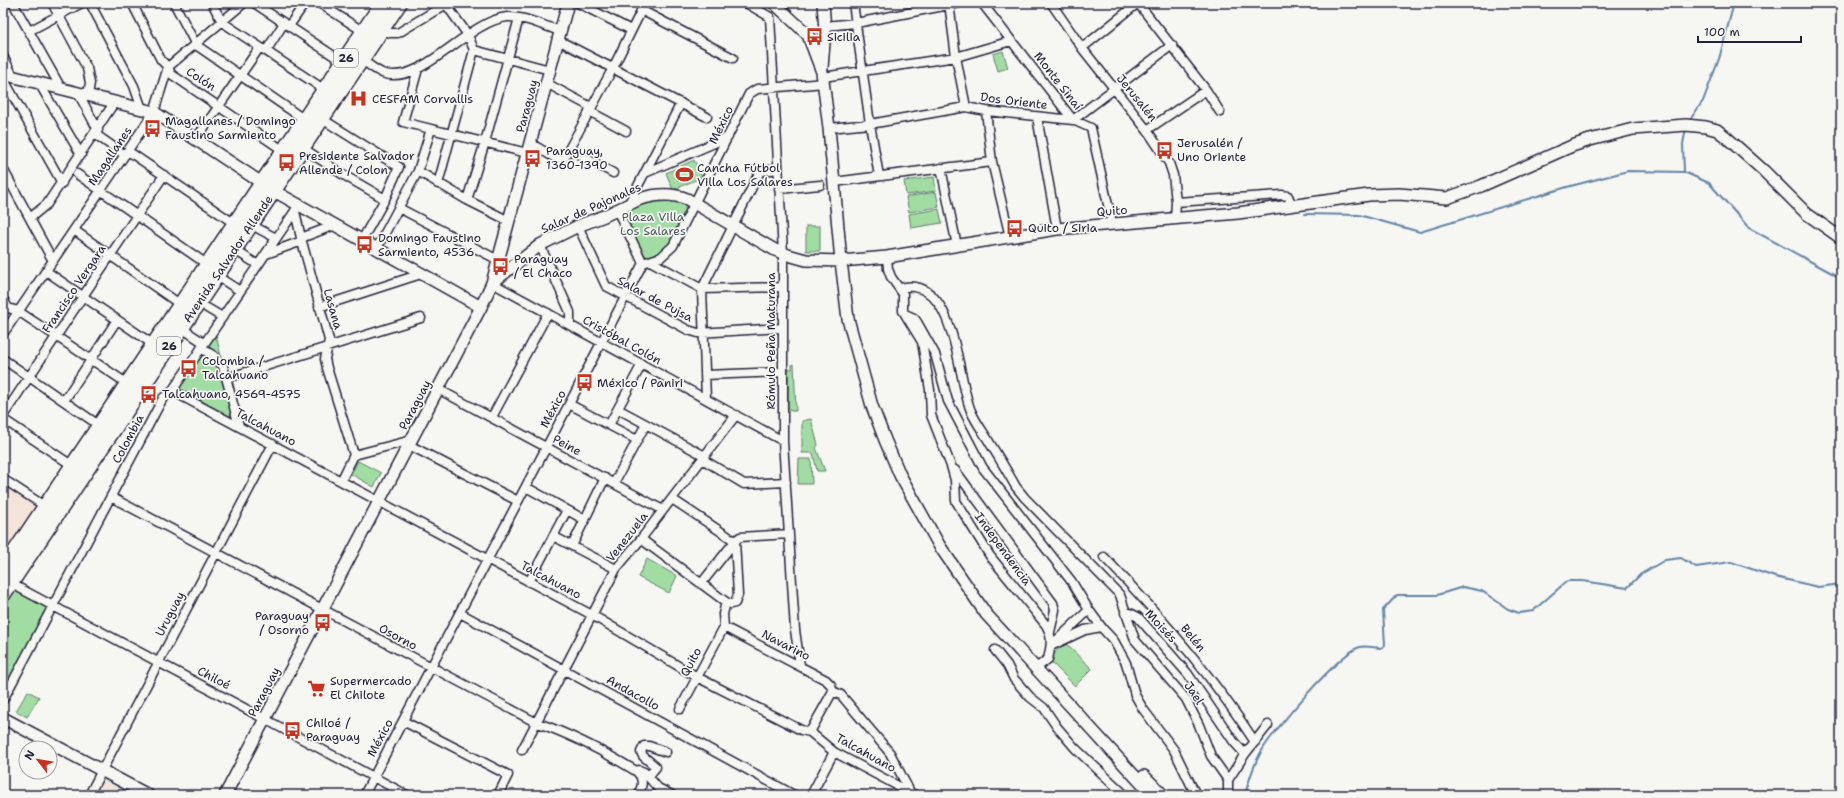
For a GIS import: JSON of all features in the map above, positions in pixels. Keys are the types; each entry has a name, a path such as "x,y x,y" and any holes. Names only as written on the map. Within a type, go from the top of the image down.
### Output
{"highway":[{"name":"Avenida Salvador Allende","path":"5,582 46,507 235,224 303,148 322,119 352,61 364,32 383,3"},
{"name":"Avenida Salvador Allende","path":"5,582 268,187 284,151 325,90 383,28 399,3"}],"main road":[{"name":"Paraguay","path":"225,795 481,307 492,283 568,3"},
{"path":"774,3 808,35 823,77"},
{"path":"823,3 825,26 823,77 846,305 852,335 865,382 882,434 900,475 920,513 945,555 965,582 1040,665 1152,795"},
{"path":"6,76 39,82 114,103 154,112 268,187 297,208 335,225 481,307"},
{"name":"Quito","path":"841,261 887,257 1057,229 1238,213 1369,195 1399,194 1441,198 1454,196 1481,186 1572,146 1633,129 1670,126 1706,127 1717,130 1764,171 1807,214 1841,238"},
{"name":"Salar de Pajonales","path":"492,283 540,245 578,226 646,197 666,195 677,196 695,203 782,253 806,260 841,261"},
{"path":"965,582 978,604 994,623 1097,731 1163,795"},
{"path":"3,718 148,795"}],"street":[{"path":"13,3 61,88"},
{"path":"52,3 87,68 90,83 83,94 96,132 126,153 164,175 235,224"},
{"path":"29,31 82,3"},
{"path":"90,3 134,86 142,110"},
{"name":"Colón","path":"132,3 161,60 171,74 219,105 284,151"},
{"path":"174,3 196,45 305,120"},
{"path":"212,3 222,22 325,90"},
{"path":"168,68 244,3"},
{"path":"254,3 287,25 352,61 383,74 401,74 418,69 468,35 490,23 507,18 519,18 559,35 613,68 708,116"},
{"path":"196,139 240,75 287,25 304,3"},
{"path":"318,3 364,32"},
{"path":"383,28 390,33 398,33 447,3 468,35 474,50 438,184"},
{"path":"578,3 631,30"},
{"name":"Rómulo Peña Maturana","path":"746,3 770,16 775,88 782,253 784,372 783,441 795,630 800,665"},
{"path":"853,3 879,176"},
{"path":"825,26 856,23 958,3"},
{"name":"Monte Sinaí","path":"982,3 1073,120 1091,128 1112,223"},
{"path":"1082,48 1138,3 1206,90 1220,112"},
{"path":"949,4 956,57 966,107"},
{"name":"Jerusalén","path":"1053,4 1082,48 1147,130 1171,168 1176,202 1175,219"},
{"path":"418,69 403,122 485,142 529,148 562,162 613,68 643,7 732,58"},
{"path":"467,200 485,142 519,18"},
{"name":"México","path":"364,795 625,297 647,262 665,255 673,246 751,92 755,89 775,88 823,77 956,57 1012,41"},
{"path":"1073,120 1172,45"},
{"path":"474,50 550,70"},
{"path":"3,56 6,76 62,183"},
{"name":"Magallanes","path":"3,334 154,112 168,68"},
{"path":"39,82 81,155"},
{"path":"546,83 626,131"},
{"path":"1147,130 1206,90"},
{"path":"30,218 47,204 81,155 114,103"},
{"path":"628,205 681,103"},
{"name":"Dos Oriente","path":"829,128 870,124 966,107 986,111 1073,120"},
{"path":"986,111 992,162 1010,237"},
{"path":"1037,117 1057,229"},
{"path":"322,119 399,168 385,200 362,240"},
{"path":"377,248 418,171 431,129"},
{"path":"645,173 728,138"},
{"path":"303,148 385,200"},
{"path":"569,149 613,172"},
{"path":"834,182 992,162"},
{"path":"941,168 957,246"},
{"path":"3,169 53,261"},
{"path":"706,399 702,289 732,225 760,173 778,169"},
{"path":"418,171 467,200 509,221"},
{"path":"77,174 208,265"},
{"name":"Francisco Vergara","path":"3,416 164,175"},
{"path":"779,189 820,185"},
{"path":"1176,202 1286,196 1290,198 1292,205"},
{"name":"Colombia","path":"3,700 164,398 172,390 297,208"},
{"name":"Lasana","path":"297,208 301,239 328,335 328,347 325,359 326,368 354,455"},
{"path":"399,208 498,260"},
{"path":"617,210 647,262 702,289 783,287"},
{"path":"266,254 335,225"},
{"name":"Salar de Pujsa","path":"578,226 605,284 625,297 688,330 704,333 783,328"},
{"path":"259,229 276,238"},
{"path":"74,230 181,305"},
{"path":"540,245 570,312 570,325"},
{"path":"242,254 258,265"},
{"name":"Independencia","path":"887,257 888,269 891,277 903,294 902,306 905,314 922,342 932,415 952,466 955,480 956,501 990,556 1050,632"},
{"path":"46,271 154,345"},
{"path":"319,307 421,274"},
{"path":"223,280 240,291"},
{"name":"Cristóbal Colón","path":"492,283 783,441"},
{"name":"Moisés","path":"900,288 915,286 922,288 934,300 944,314 950,325 964,394 971,413 1016,487 1120,595 1124,604 1125,613 1130,613 1138,617 1188,674 1234,742 1245,754"},
{"path":"3,299 5,309 18,311 128,384"},
{"path":"207,308 222,317"},
{"path":"492,418 548,313"},
{"path":"905,314 910,315 918,322 935,354 948,402 983,468 996,487 1072,582 1089,610 1114,641 1126,663 1134,695 1174,750 1196,795"},
{"path":"227,378 421,318"},
{"path":"64,401 117,320"},
{"path":"189,333 221,362 227,378 239,426"},
{"path":"3,359 100,426"},
{"path":"609,425 642,364"},
{"path":"705,375 784,372"},
{"name":"Peine","path":"438,389 663,510"},
{"name":"Talcahuano","path":"172,390 592,615 697,677 801,730 810,732 834,752 912,793"},
{"path":"569,404 637,440"},
{"path":"618,409 646,424 744,484 786,482"},
{"name":"Venezuela","path":"522,750 563,668 616,569 641,539 736,415"},
{"path":"3,419 73,466"},
{"path":"614,483 646,424"},
{"path":"341,481 354,455 410,442 518,501"},
{"name":"Uruguay","path":"89,795 273,444"},
{"path":"952,466 1053,603 1055,610 1050,632 1051,646 1048,660 1040,665"},
{"path":"572,546 605,478"},
{"path":"3,479 46,507"},
{"path":"526,487 585,520"},
{"name":"Osorno","path":"111,497 535,722 594,746 636,771 639,770 658,788 672,795"},
{"path":"672,499 735,541"},
{"path":"529,582 567,510"},
{"path":"701,584 735,541 740,537 789,534"},
{"path":"553,536 616,569"},
{"path":"641,539 726,602 733,604 738,599 735,541"},
{"name":"Belén","path":"1104,557 1137,591 1194,657 1231,706 1255,742"},
{"name":"Chiloé","path":"5,582 265,718 407,795"},
{"path":"724,626 723,614 726,602"},
{"path":"1051,646 1089,610"},
{"name":"Andacollo","path":"460,613 794,795"},
{"name":"Jael","path":"1125,613 1135,640 1186,699 1211,756 1228,780"},
{"name":"Navarino","path":"724,626 826,680 832,686 833,691 841,695 882,742 890,753 912,793"},
{"name":"Quito","path":"680,709 724,626"},
{"path":"1051,646 1085,630 1101,627 1103,629"},
{"path":"995,650 1007,665 1014,679 1030,697 1044,708 1057,727 1075,748 1125,795"},
{"path":"810,732 833,691"},
{"path":"403,721 508,775 498,795"},
{"path":"1228,795 1228,780 1245,754 1268,725"},
{"path":"648,777 656,767 640,752 644,746 650,746 666,752"},
{"path":"811,795 834,752"},
{"path":"636,771 642,780 642,787 638,795"}],"shaded area":[{"path":"3,484 36,506 3,552"},
{"path":"104,781 128,792 132,795 97,795"}],"green space":[{"path":"1003,51 1008,68 998,71 993,54"},
{"name":"Cancha Fútbol Villa Los Salares","path":"694,160 702,177 673,190 666,173"},
{"path":"934,177 936,191 906,195 904,181"},
{"path":"936,192 939,207 909,212 906,197"},
{"name":"Plaza Villa Los Salares","path":"665,200 684,203 686,211 672,239 665,249 658,255 648,257 640,249 633,235 628,221 627,212 634,206"},
{"path":"939,209 942,223 911,228 909,214"},
{"path":"806,226 820,226 820,251 806,251"},
{"path":"216,335 236,420 179,388"},
{"path":"794,364 796,411 791,411 788,407 788,369 792,369 792,365"},
{"path":"811,419 818,445 816,448 825,471 817,471 813,453 802,453 802,421"},
{"path":"799,459 811,459 812,484 798,484"},
{"path":"358,461 381,473 374,487 351,474"},
{"path":"647,559 677,576 669,593 638,577"},
{"path":"15,591 45,607 46,612 3,691 3,604 9,594"},
{"path":"1065,643 1092,669 1075,686 1048,659"},
{"path":"28,691 39,697 27,717 16,711"}],"waterway":[{"path":"1689,121 1703,101 1719,59 1734,3"},
{"path":"1684,172 1683,144 1686,128"},
{"path":"1305,214 1359,215 1420,232 1567,187 1628,171 1684,172 1709,183 1749,228 1841,278"},
{"path":"1245,795 1253,768 1261,752 1278,728 1307,694 1350,652 1362,646 1381,648 1385,645 1383,610 1397,595 1437,595 1463,587 1482,591 1508,609 1519,613 1533,611 1567,581 1583,581 1627,588 1641,574 1665,560 1681,558 1696,567 1731,562 1775,577 1818,587 1841,584"}],"place":[{"name":"Sicilia","path":"814,37"},
{"name":"CESFAM Corvallis","path":"359,99"},
{"name":"Magallanes / Domingo Faustino Sarmiento","path":"152,128"},
{"name":"Jerusalén / Uno Oriente","path":"1164,150"},
{"name":"Paraguay, 1360-1390","path":"533,158"},
{"name":"Presidente Salvador Allende / Colon","path":"286,163"},
{"name":"Cancha Fútbol Villa Los Salares","path":"684,175"},
{"name":"Quito / Siria","path":"1015,228"},
{"name":"Domingo Faustino Sarmiento, 4536","path":"365,245"},
{"name":"Paraguay / El Chaco","path":"501,266"},
{"name":"Colombia / Talcahuano","path":"189,368"},
{"name":"México / Paniri","path":"584,383"},
{"name":"Talcahuano, 4569-4575","path":"149,394"},
{"name":"Paraguay / Osorno","path":"322,623"},
{"name":"Supermercado El Chilote","path":"317,688"},
{"name":"Chiloé / Paraguay","path":"293,730"}]}
